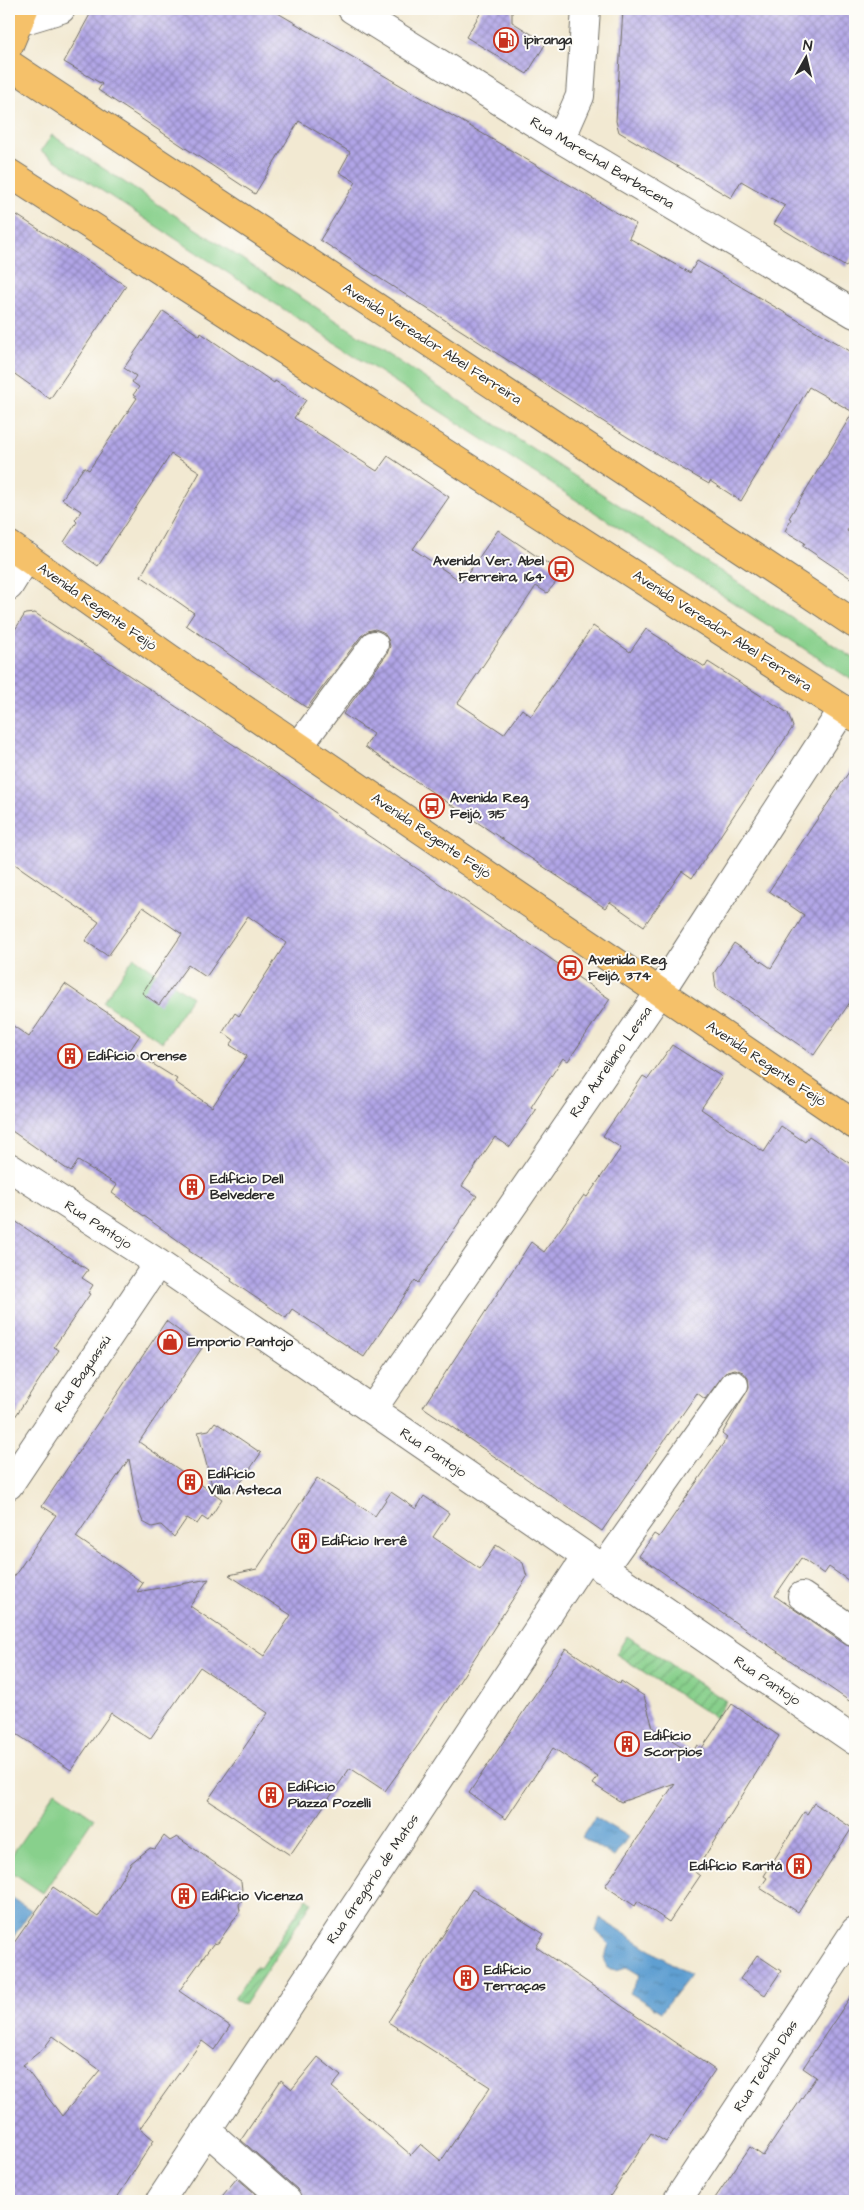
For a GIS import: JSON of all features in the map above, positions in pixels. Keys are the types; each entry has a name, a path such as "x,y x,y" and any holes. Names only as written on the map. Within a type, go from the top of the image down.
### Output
{"main road":[{"name":"Avenida Vereador Abel Ferreira","path":"9,64 855,624"},
{"name":"Avenida Vereador Abel Ferreira","path":"9,173 849,713"},
{"name":"Avenida Regente Feijó","path":"18,551 299,746 855,1125"}],"street":[{"path":"17,25 61,9"},
{"name":"Rua Marechal Barbacena","path":"352,9 561,139 855,314"},
{"path":"561,139 580,96 586,9"},
{"path":"9,586 18,551"},
{"path":"299,746 374,645"},
{"name":"Rua Aureliano Lessa","path":"372,1410 660,992 849,713"},
{"name":"Rua Pantojo","path":"9,1167 158,1263 855,1741"},
{"name":"Rua Baguassú","path":"9,1485 158,1263"},
{"name":"Rua Gregório de Matos","path":"160,2201 206,2130 594,1563 734,1385"},
{"path":"802,1596 855,1632"},
{"name":"Rua Teófilo Dias","path":"677,2201 855,1931"},
{"path":"206,2130 287,2201"}],"green space":[{"path":"52,135 855,659 855,682 41,151"},
{"path":"134,957 192,997 162,1042 103,1002"},
{"path":"627,1636 726,1701 715,1718 616,1654"},
{"path":"55,1791 94,1818 43,1893 9,1870 9,1859"},
{"path":"307,1898 312,1902 244,2005 234,1999 256,1966 260,1968"}],"water":[{"path":"595,1817 628,1837 614,1857 582,1837"},
{"path":"11,1897 31,1910 9,1944 9,1900"},
{"path":"600,1918 690,1975 661,2012 630,1993 640,1975 627,1967 616,1970 607,1968 604,1958 609,1944 596,1931"}],"building":[{"path":"93,9 271,9 636,224 629,238 690,273 697,261 855,354 855,517 847,531 855,536 855,581 803,546 805,543 785,531 791,519 789,518 853,412 809,387 741,501 710,481 709,484 629,438 320,240 356,182 339,172 350,152 299,121 255,194 98,90 102,84 64,62"},
{"name":"ipiranga","path":"483,9 512,9 512,22 546,43 527,74 466,37"},
{"path":"623,9 855,9 855,251 846,267 774,224 785,206 741,181 731,198 619,132 616,121"},
{"path":"9,210 126,286 50,399 9,370"},
{"path":"163,311 200,336 201,333 274,383 275,381 306,400 294,418 377,471 388,456 449,497 413,549 462,582 498,530 563,574 547,593 536,586 458,703 504,734 522,709 531,716 593,626 630,652 646,629 705,667 708,662 788,713 793,727 692,878 682,871 644,926 610,902 605,908 365,747 373,734 343,714 387,654 390,646 383,632 375,629 361,636 307,708 186,625 194,613 141,576 200,472 171,454 98,566 64,542 77,522 75,520 81,511 62,499 84,467 89,470 137,398 133,395 139,387 132,382 136,376 124,368"},
{"path":"35,613 610,999 568,1061 563,1058 531,1107 536,1110 510,1147 495,1137 462,1186 477,1196 418,1283 415,1280 364,1357 292,1309 286,1318 231,1281 232,1279 189,1251 190,1249 112,1193 117,1185 78,1161 71,1172 9,1129 9,1023 29,1037 65,984 140,1035 130,1050 177,1079 175,1082 212,1107 247,1056 230,1045 234,1040 223,1032 235,1013 239,1016 286,943 248,916 206,977 188,965 159,1005 142,993 182,934 143,907 108,956 85,941 99,922 9,860 9,639 25,614"},
{"path":"855,763 855,995 814,1055 716,988 714,973 734,943 771,968 804,915 769,891"},
{"path":"672,1045 722,1077 701,1109 764,1152 781,1126 805,1142 809,1136 855,1167 855,1585 829,1567 824,1574 801,1558 775,1596 846,1645 855,1648 855,1705 639,1556 654,1534 659,1537 727,1438 722,1434 749,1387 748,1378 743,1372 735,1369 727,1371 705,1399 697,1393 602,1531 423,1407 531,1242 544,1252 584,1195 587,1197 621,1148 603,1136 643,1076 648,1079"},
{"path":"9,1217 88,1270 82,1278 93,1285 88,1293 90,1294 54,1347 59,1350 9,1426"},
{"path":"166,1321 202,1348 139,1442 222,1499 208,1521 202,1517 197,1524 187,1518 174,1537 161,1525 152,1527 143,1522 139,1512 129,1459 76,1537 143,1583 137,1592 209,1579 190,1606 264,1656 291,1615 229,1575 257,1569 317,1478 375,1516 391,1492 416,1509 424,1496 449,1513 433,1537 480,1569 496,1545 523,1563 527,1577 419,1744 385,1791 350,1768 290,1855 208,1800 268,1713 200,1667 150,1739 111,1713 71,1770 9,1729 9,1584 56,1515 42,1506"},
{"path":"215,1422 261,1453 235,1491 214,1493 198,1432 209,1430"},
{"path":"566,1648 620,1684 621,1681 644,1696 653,1728 692,1753 697,1745 702,1748 732,1704 779,1736 695,1872 700,1876 669,1922 638,1901 635,1906 605,1886 675,1783 621,1802 593,1784 598,1777 553,1748 506,1819 469,1793"},
{"name":"Edifício Raritá","path":"814,1803 852,1828 798,1912 760,1888 767,1878 764,1876 804,1812 807,1814"},
{"path":"164,1836 170,1841 177,1837 241,1881 243,1899 239,1904 240,1911 218,1943 213,1944 179,1991 230,2026 214,2050 202,2041 140,2128 154,2140 115,2201 9,2201 9,1950 53,1887 98,1917 131,1863 150,1848 155,1849","holes":["53,2036 100,2070 62,2116 23,2065 44,2048"]},
{"path":"472,1889 544,1934 536,1947 715,2070 666,2142 651,2133 607,2201 302,2201 297,2189 241,2140 281,2080 292,2089 318,2057 341,2076 332,2087 411,2155 421,2144 441,2161 490,2087 388,2022"},
{"path":"757,1955 781,1971 765,1995 740,1979"},
{"path":"855,1990 855,2201 713,2201 750,2147 763,2156 816,2077 803,2068"},
{"path":"237,2178 264,2201 218,2201"}],"place":[{"name":"ipiranga","path":"506,40"},
{"name":"Avenida Ver. Abel Ferreira, 164","path":"561,569"},
{"name":"Avenida Reg. Feijó, 315","path":"432,806"},
{"name":"Avenida Reg. Feijó, 374","path":"570,968"},
{"name":"Edifício Orense","path":"70,1056"},
{"name":"Edifício Dell Belvedere","path":"192,1187"},
{"name":"Emporio Pantojo","path":"170,1342"},
{"name":"Edifício Villa Asteca","path":"190,1482"},
{"name":"Edifício Irerê","path":"304,1541"},
{"name":"Edifício Scorpios","path":"627,1744"},
{"name":"Edifício Piazza Pozelli","path":"271,1795"},
{"name":"Edifício Raritá","path":"799,1866"},
{"name":"Edifício Vicenza","path":"184,1896"},
{"name":"Edifício Terraças","path":"466,1978"}]}
